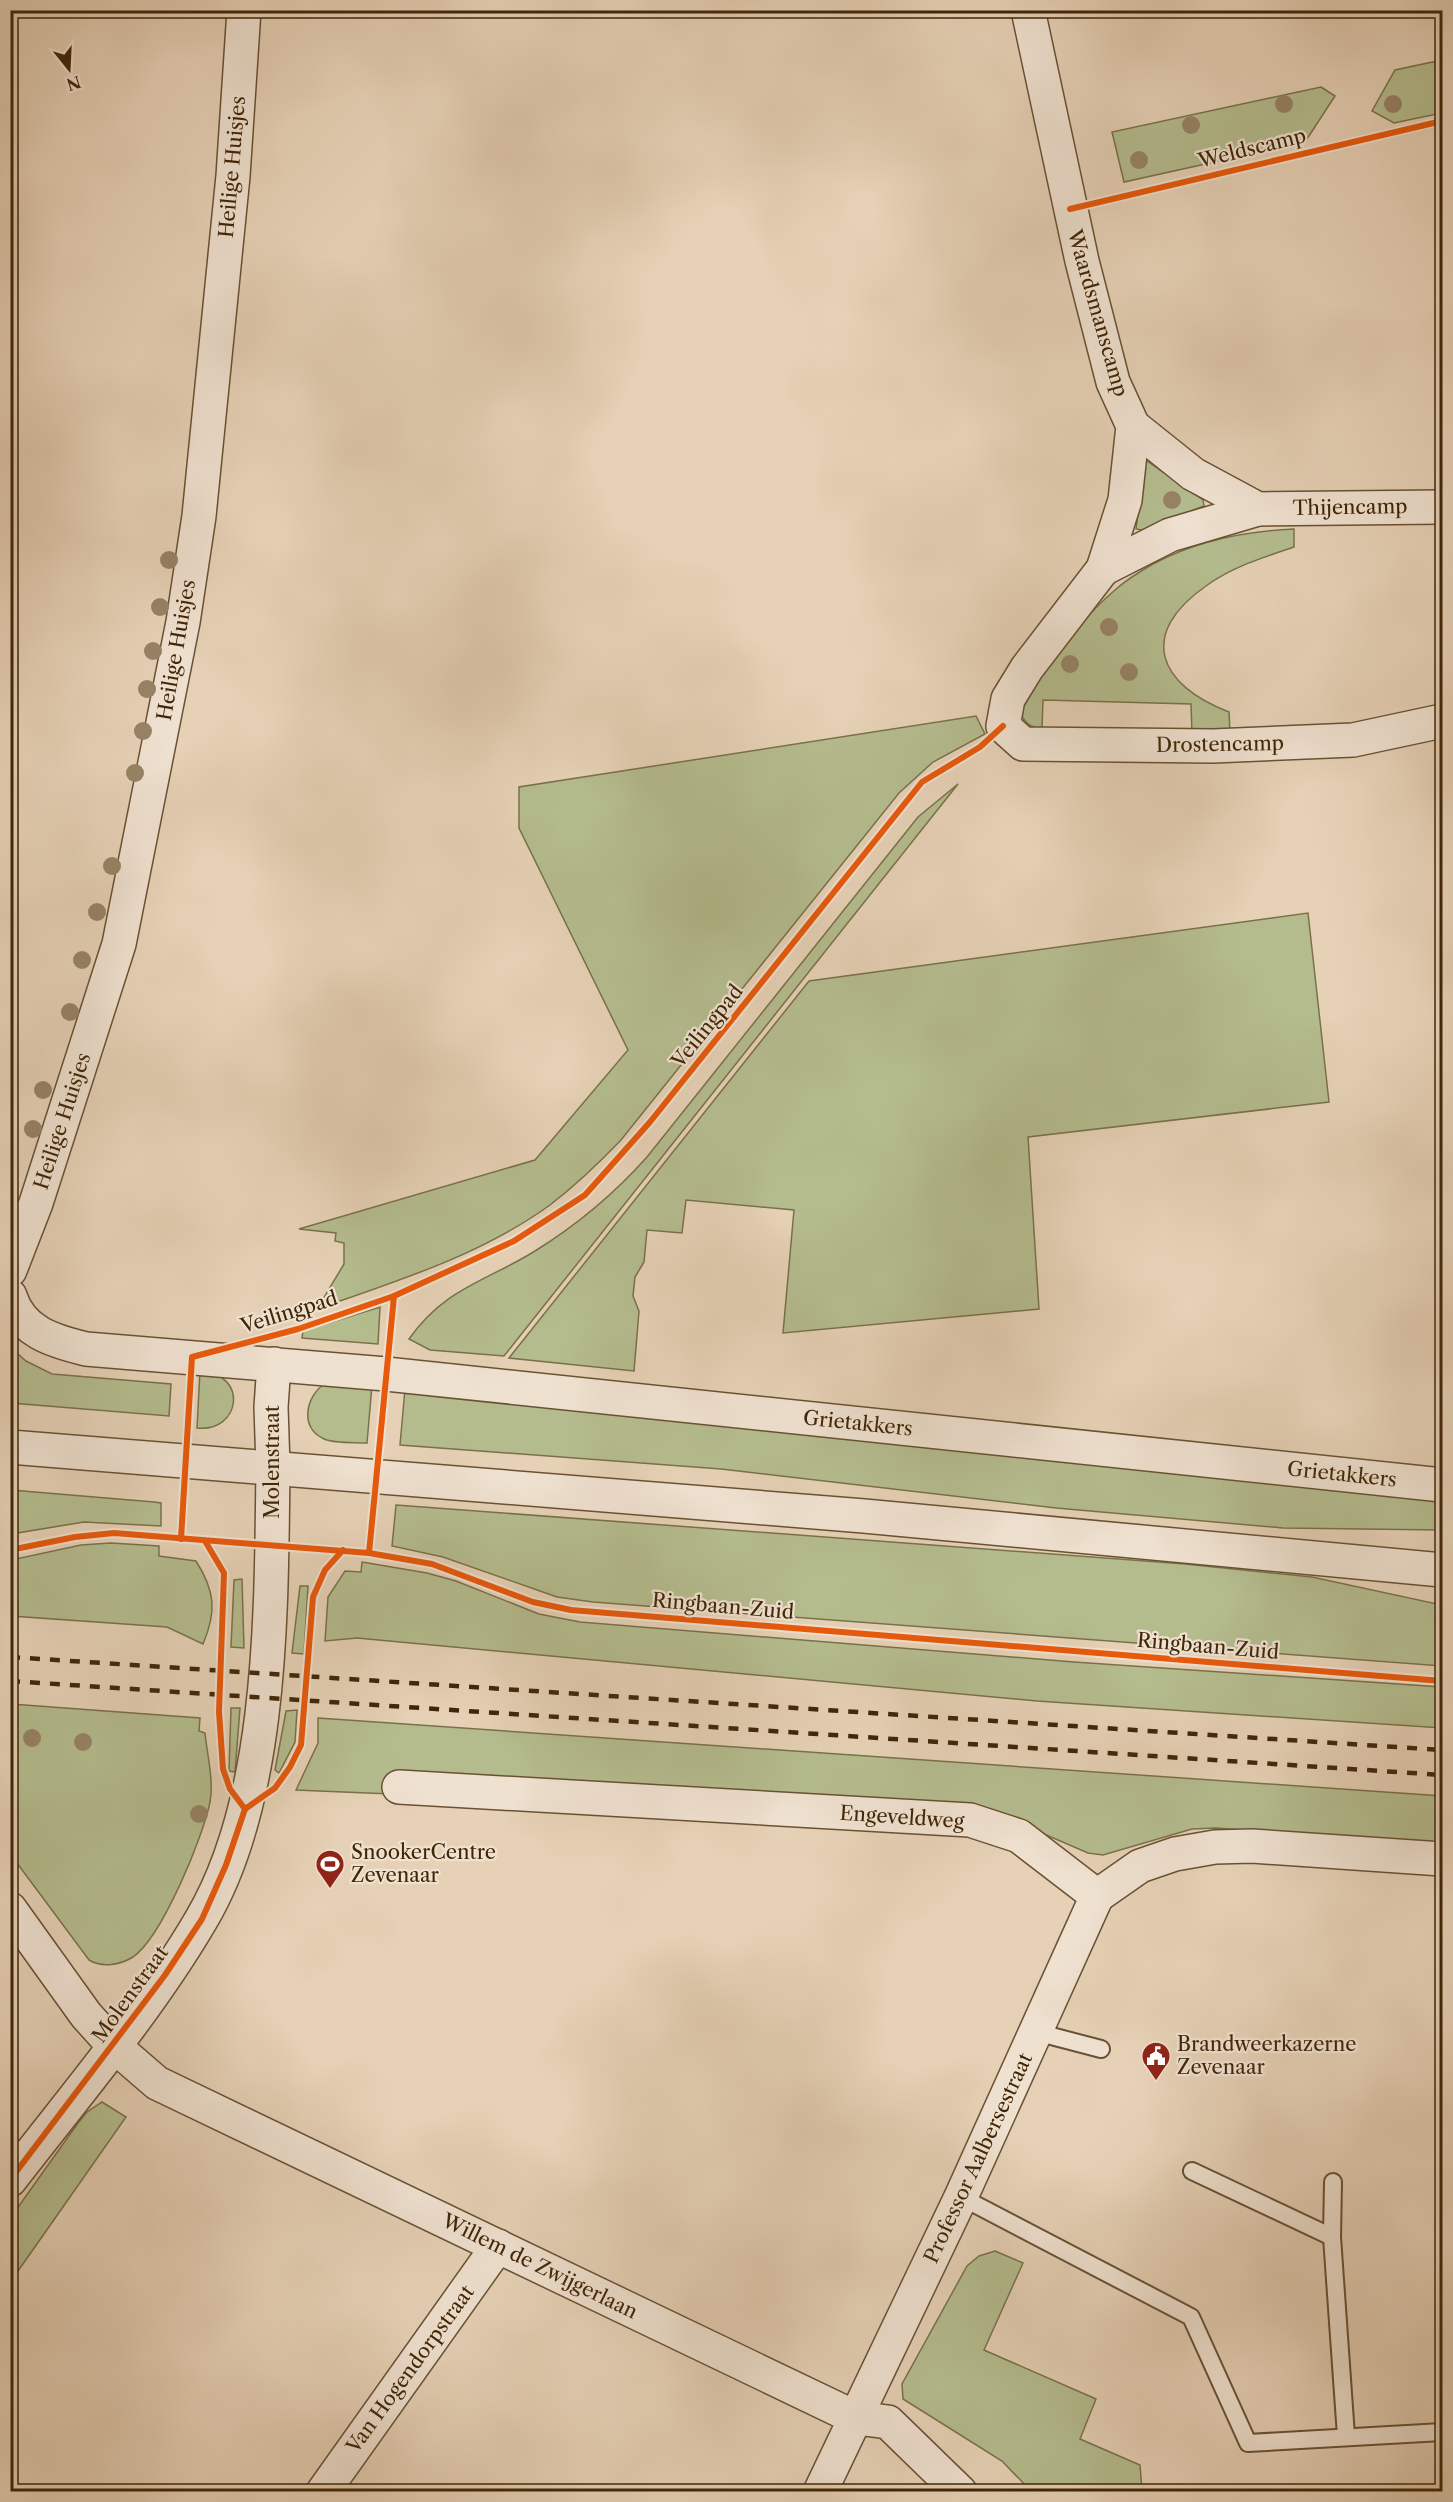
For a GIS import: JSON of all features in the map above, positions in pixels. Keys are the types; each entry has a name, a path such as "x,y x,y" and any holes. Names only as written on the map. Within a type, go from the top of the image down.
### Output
{"street":[{"name":"Heilige Huisjes","path":"10,1270 36,1203 119,944 183,622 199,516 233,176 244,10"},
{"name":"Waardsmanscamp","path":"1029,10 1082,261 1113,382 1133,426"},
{"name":"Thijencamp","path":"1133,426 1193,474 1258,509"},
{"path":"1103,569 1125,500 1133,426"},
{"name":"Thijencamp","path":"1103,569 1170,535 1258,509 1443,507"},
{"name":"Drostencamp","path":"1103,569 1027,668 1008,699 1003,726 1023,744 1213,746 1353,740 1443,721"},
{"path":"10,1296 15,1310 30,1329 59,1343 86,1349 274,1364"},
{"name":"Molenstraat","path":"10,2180 113,2045 202,1919 226,1865 245,1809 261,1721 272,1545 271,1407 274,1364"},
{"name":"Grietakkers","path":"274,1364 1443,1485"},
{"path":"10,1447 840,1514 1443,1570"},
{"name":"Engeveldweg","path":"399,1787 970,1820 1019,1836 1097,1896"},
{"path":"1097,1896 1140,1866 1175,1854 1215,1847 1252,1846 1443,1858"},
{"name":"Professor Aalbersestraat","path":"820,2492 961,2197 1097,1896"},
{"name":"Willem de Zwijgerlaan","path":"10,1909 86,2015 113,2045 157,2083 856,2418 888,2422 960,2492"},
{"name":"Van Hogendorpstraat","path":"323,2492 498,2246"}],"lane":[{"path":"1036,2032 1101,2049"},
{"path":"1192,2171 1332,2237"},
{"path":"1333,2182 1332,2237 1346,2436"},
{"path":"961,2197 1191,2317 1248,2443 1443,2432"}],"green space":[{"path":"1442,60 1442,113 1394,123 1372,111 1395,70"},
{"path":"1321,87 1335,96 1305,142 1124,182 1112,132"},
{"path":"1147,461 1203,500 1204,506 1142,530 1136,529 1145,462"},
{"path":"1294,529 1294,547 1226,573 1184,604 1170,622 1164,640 1165,657 1172,673 1186,688 1205,701 1229,712 1230,733 1192,734 1191,704 1043,700 1042,729 1031,726 1023,719 1020,709 1023,694 1027,688 1084,620 1128,579 1169,556 1204,543 1257,532"},
{"path":"976,716 985,734 933,762 899,793 621,1140 578,1182 550,1205 496,1238 408,1277 317,1309 344,1264 344,1243 335,1241 336,1233 299,1229 535,1160 628,1050 519,828 519,787"},
{"path":"958,784 504,1356 430,1350 409,1339 437,1308 467,1288 551,1241 580,1220 634,1171 918,817"},
{"path":"1308,913 1329,1102 1028,1137 1039,1309 783,1333 794,1210 686,1200 682,1233 647,1230 644,1262 635,1277 633,1296 639,1311 634,1371 509,1358 809,981"},
{"path":"380,1307 378,1344 302,1338 303,1331"},
{"path":"11,1348 26,1361 52,1374 171,1384 169,1416 11,1403"},
{"path":"200,1371 216,1375 227,1382 232,1392 233,1402 230,1413 223,1422 212,1427 197,1428"},
{"path":"324,1384 372,1385 367,1443 329,1441 316,1434 308,1420 309,1404"},
{"path":"405,1389 1442,1499 1442,1530 1283,1528 1056,1508 721,1469 400,1445"},
{"path":"11,1490 161,1503 161,1526 84,1522 11,1534"},
{"path":"396,1505 1185,1564 1312,1577 1442,1605 1442,1666 593,1602 557,1597 443,1557 392,1546"},
{"path":"111,1543 159,1546 159,1556 196,1561 207,1582 212,1601 210,1621 203,1644 167,1627 11,1616 11,1560 81,1545"},
{"path":"362,1562 427,1573 456,1581 539,1614 580,1622 1074,1662 1442,1687 1442,1728 1037,1701 357,1638 325,1641 328,1597 345,1571 361,1572"},
{"path":"242,1579 244,1648 231,1647 234,1580"},
{"path":"300,1586 308,1586 304,1654 292,1653"},
{"path":"11,1704 200,1718 199,1731 205,1733 211,1776 211,1794 206,1818 180,1885 168,1908 144,1946 128,1960 105,1965 89,1960 11,1855"},
{"path":"231,1708 240,1708 235,1772 229,1771"},
{"path":"297,1710 295,1742 279,1773 275,1770 286,1711"},
{"path":"318,1718 1442,1796 1442,1844 1216,1828 1192,1829 1103,1855 1088,1853 1007,1818 696,1792 393,1771 391,1794 296,1790 318,1743"},
{"path":"102,2102 126,2117 11,2281 11,2217 78,2123 87,2112"},
{"path":"995,2251 1023,2263 984,2350 1096,2399 1080,2439 1140,2465 1142,2491 1031,2491 1002,2461 903,2399 902,2384 967,2266 979,2256"}],"railway":[{"path":"10,1657 1442,1750"},
{"path":"10,1681 1442,1775"}],"cycle path":[{"name":"Weldscamp","path":"1070,209 1442,121"},
{"name":"Veilingpad","path":"181,1539 192,1357 298,1329 394,1296 514,1241 585,1195 650,1122 922,782 980,747 1003,726"},
{"path":"369,1553 394,1296"},
{"name":"Ringbaan-Zuid","path":"10,1550 75,1537 114,1533 369,1553 432,1564 533,1602 571,1610 1442,1681"},
{"path":"205,1541 224,1573 219,1712 223,1769 230,1789 245,1809"},
{"path":"10,2180 165,1975 202,1919 226,1865 245,1809 275,1788 290,1767 301,1745 313,1597 325,1570 343,1550"}],"place":[{"name":"SnookerCentre Zevenaar","path":"330,1890"},
{"name":"Brandweerkazerne Zevenaar","path":"1156,2082"}]}
